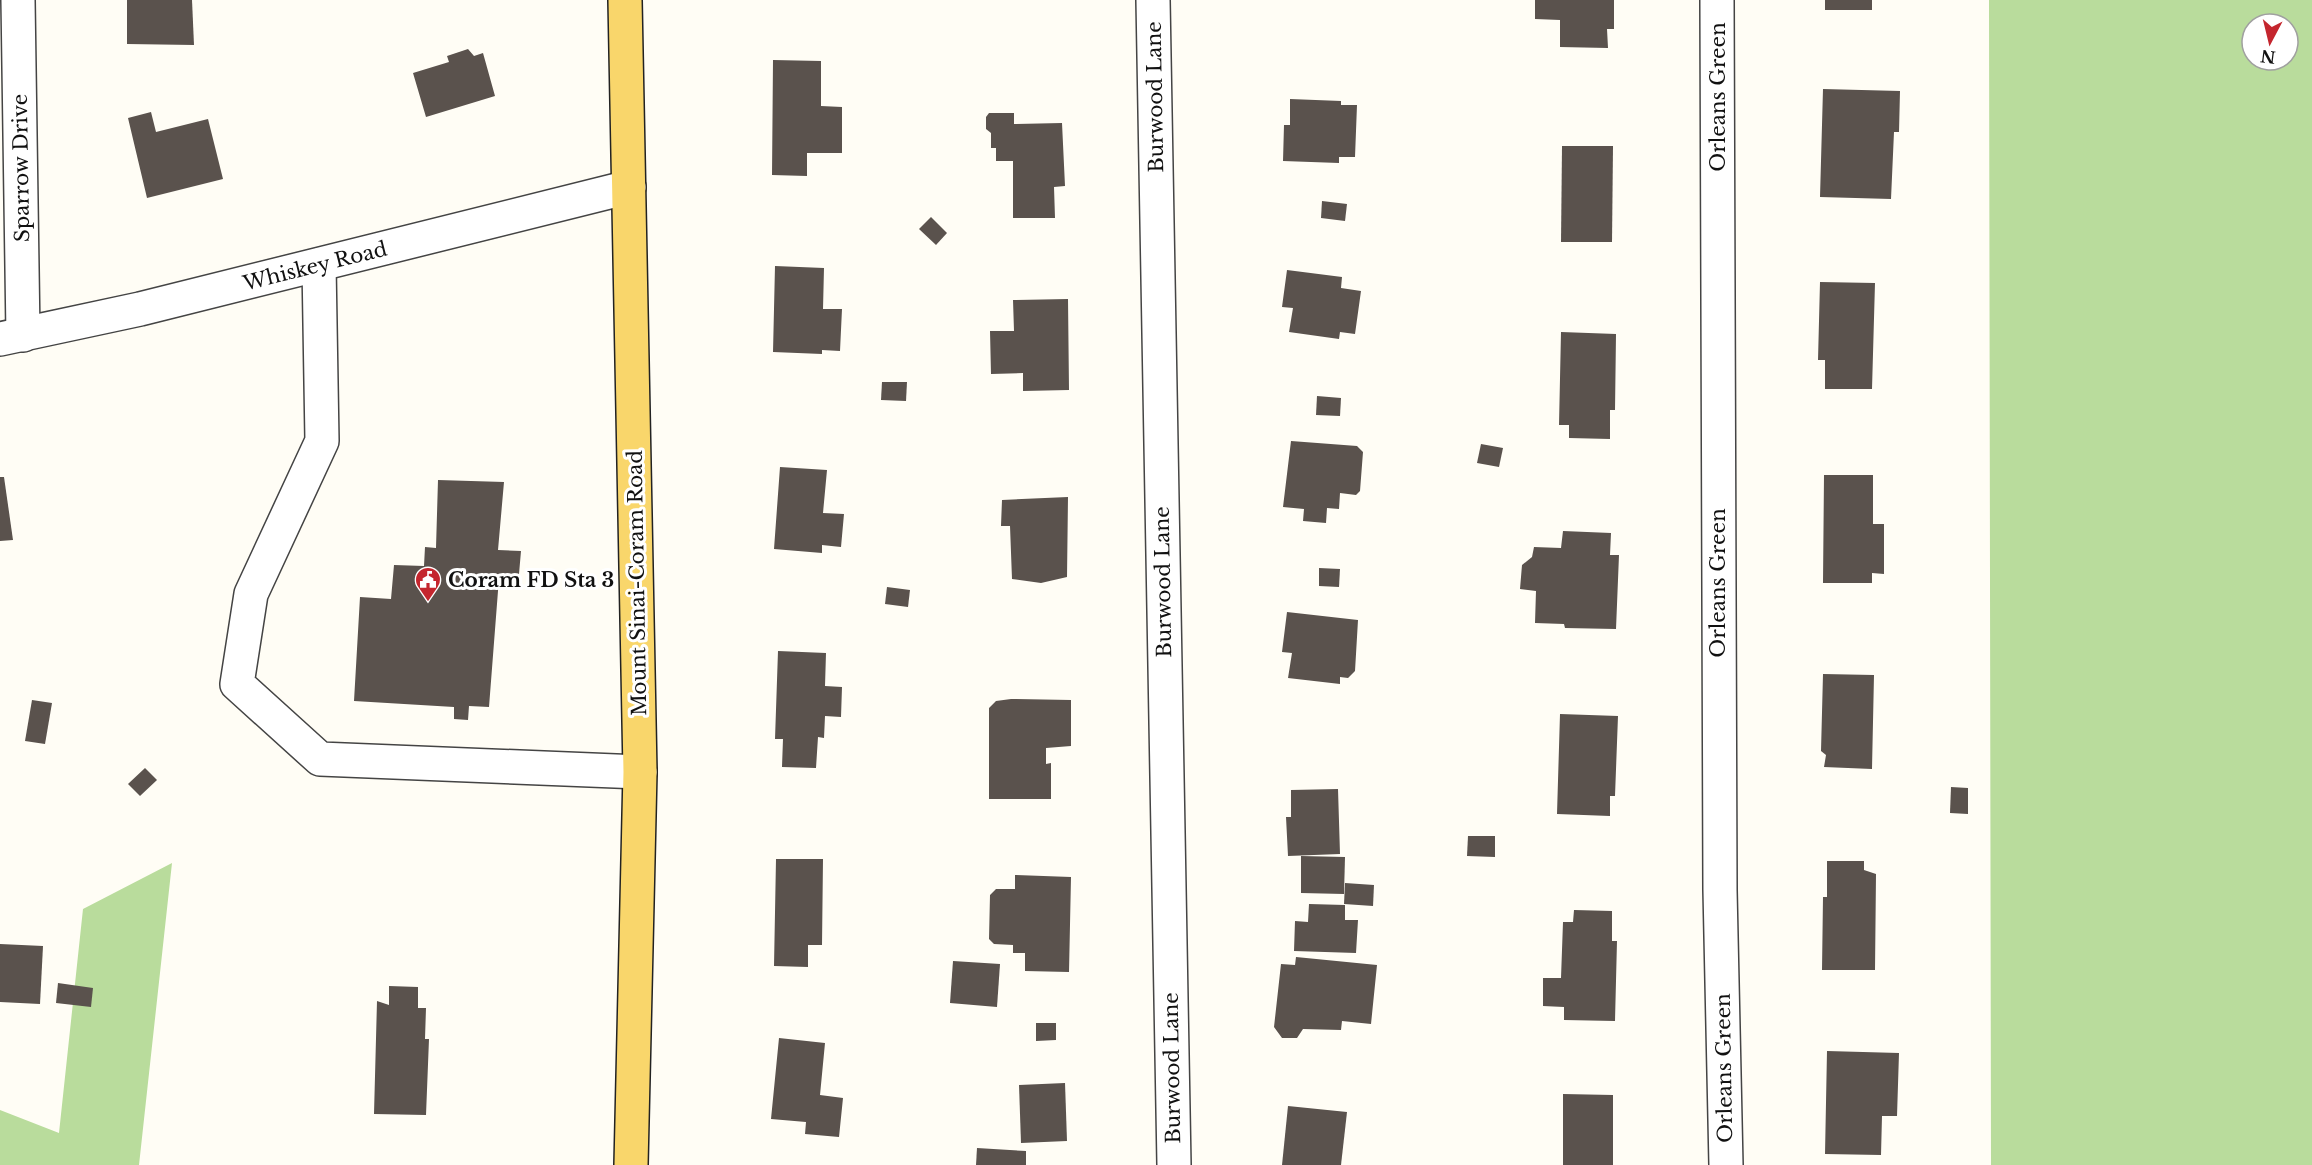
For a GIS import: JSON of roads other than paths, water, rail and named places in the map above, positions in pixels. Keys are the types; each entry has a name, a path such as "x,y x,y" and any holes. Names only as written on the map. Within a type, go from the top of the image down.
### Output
{"main road":[{"name":"Mount Sinai-Coram Road","path":"625,0 640,772 631,1165"}],"street":[{"name":"Sparrow Drive","path":"11,337 18,0"},
{"name":"Burwood Lane","path":"1153,0 1174,1165"},
{"name":"Orleans Green","path":"1717,0 1720,878 1726,1165"},
{"name":"Whiskey Road","path":"11,337 319,265 629,187"},
{"path":"319,265 322,441 252,594 237,684 320,759 640,772"}],"place":[{"name":"Coram FD Sta 3","path":"428,603"}]}
